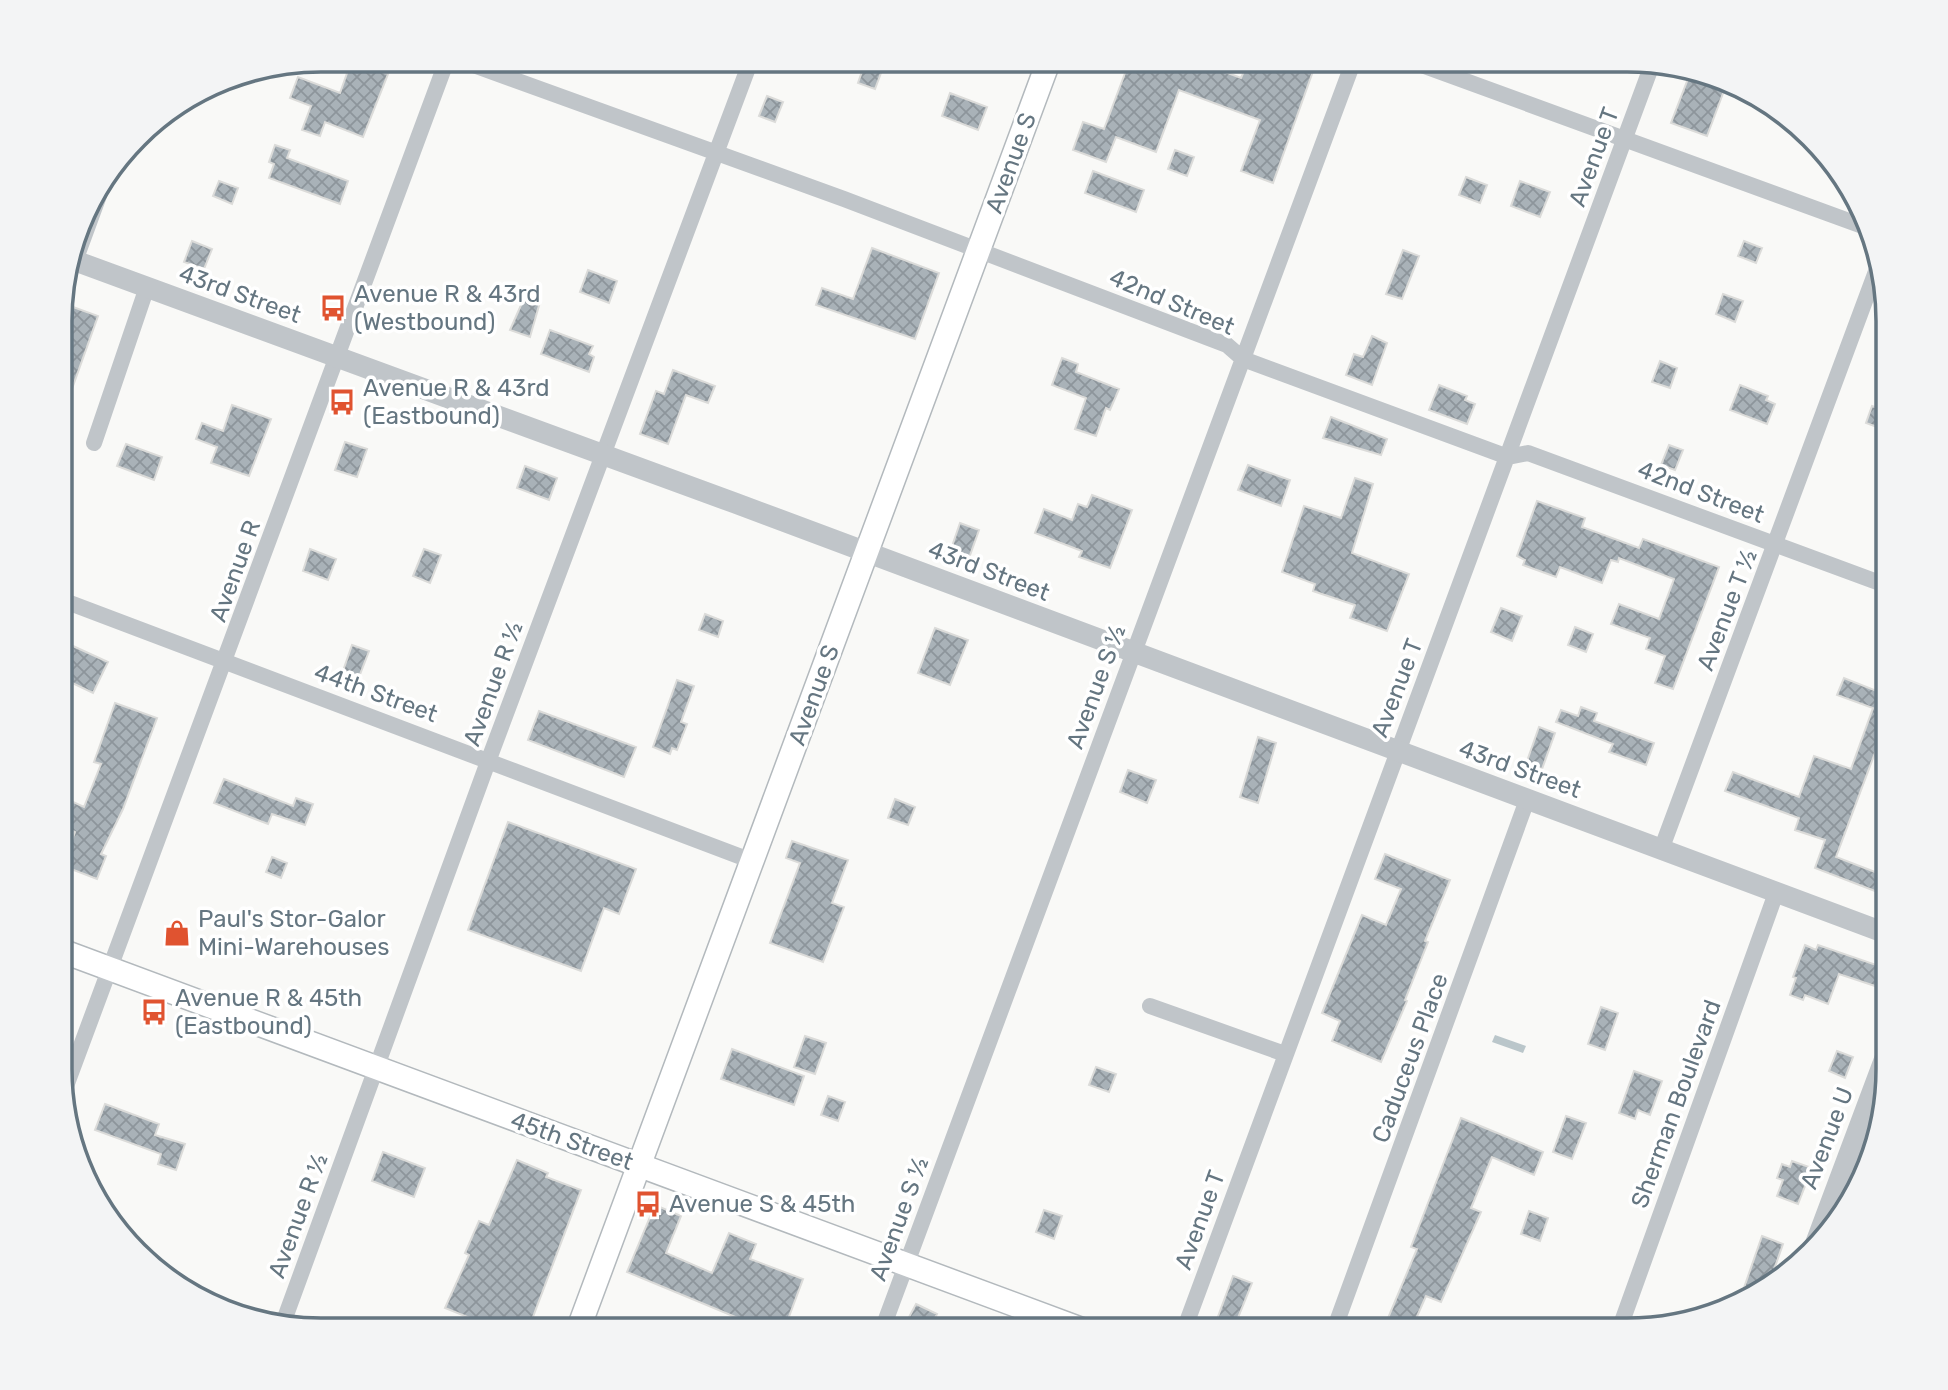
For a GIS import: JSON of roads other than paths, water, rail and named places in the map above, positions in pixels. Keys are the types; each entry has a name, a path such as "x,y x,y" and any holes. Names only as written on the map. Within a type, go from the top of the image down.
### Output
{"main road":[{"name":"Avenue S","path":"582,1318 1045,72"},
{"name":"45th Street","path":"72,955 907,1265 1026,1318"}],"street":[{"name":"Avenue R","path":"72,1071 226,661 439,72"},
{"name":"42nd Street","path":"493,72 979,250 1227,345 1243,359 1508,457 1528,453 1876,582"},
{"name":"Avenue R ½","path":"286,1315 489,759 747,72"},
{"name":"Avenue S ½","path":"887,1318 1350,72"},
{"path":"1441,72 1857,225"},
{"name":"Avenue T","path":"1188,1318 1649,73"},
{"name":"43rd Street","path":"79,262 867,552 1876,930"},
{"name":"Avenue T ½","path":"1661,850 1873,281"},
{"path":"94,443 146,287"},
{"name":"44th Street","path":"72,604 489,759 752,861"},
{"name":"Caduceus Place","path":"1338,1318 1527,800"},
{"name":"Sherman Boulevard","path":"1624,1318 1776,893"},
{"path":"1150,1006 1285,1054"},
{"name":"Avenue U","path":"1823,1223 1876,1082"}],"water":[{"path":"1495,1035 1526,1046 1523,1053 1492,1042"}],"place":[{"name":"Avenue R & 43rd (Westbound)","path":"333,308"},
{"name":"Avenue R & 43rd (Eastbound)","path":"342,402"},
{"name":"Paul's Stor-Galor Mini-Warehouses","path":"177,933"},
{"name":"Avenue R & 45th (Eastbound)","path":"154,1012"},
{"name":"Avenue S & 45th","path":"648,1204"}]}
